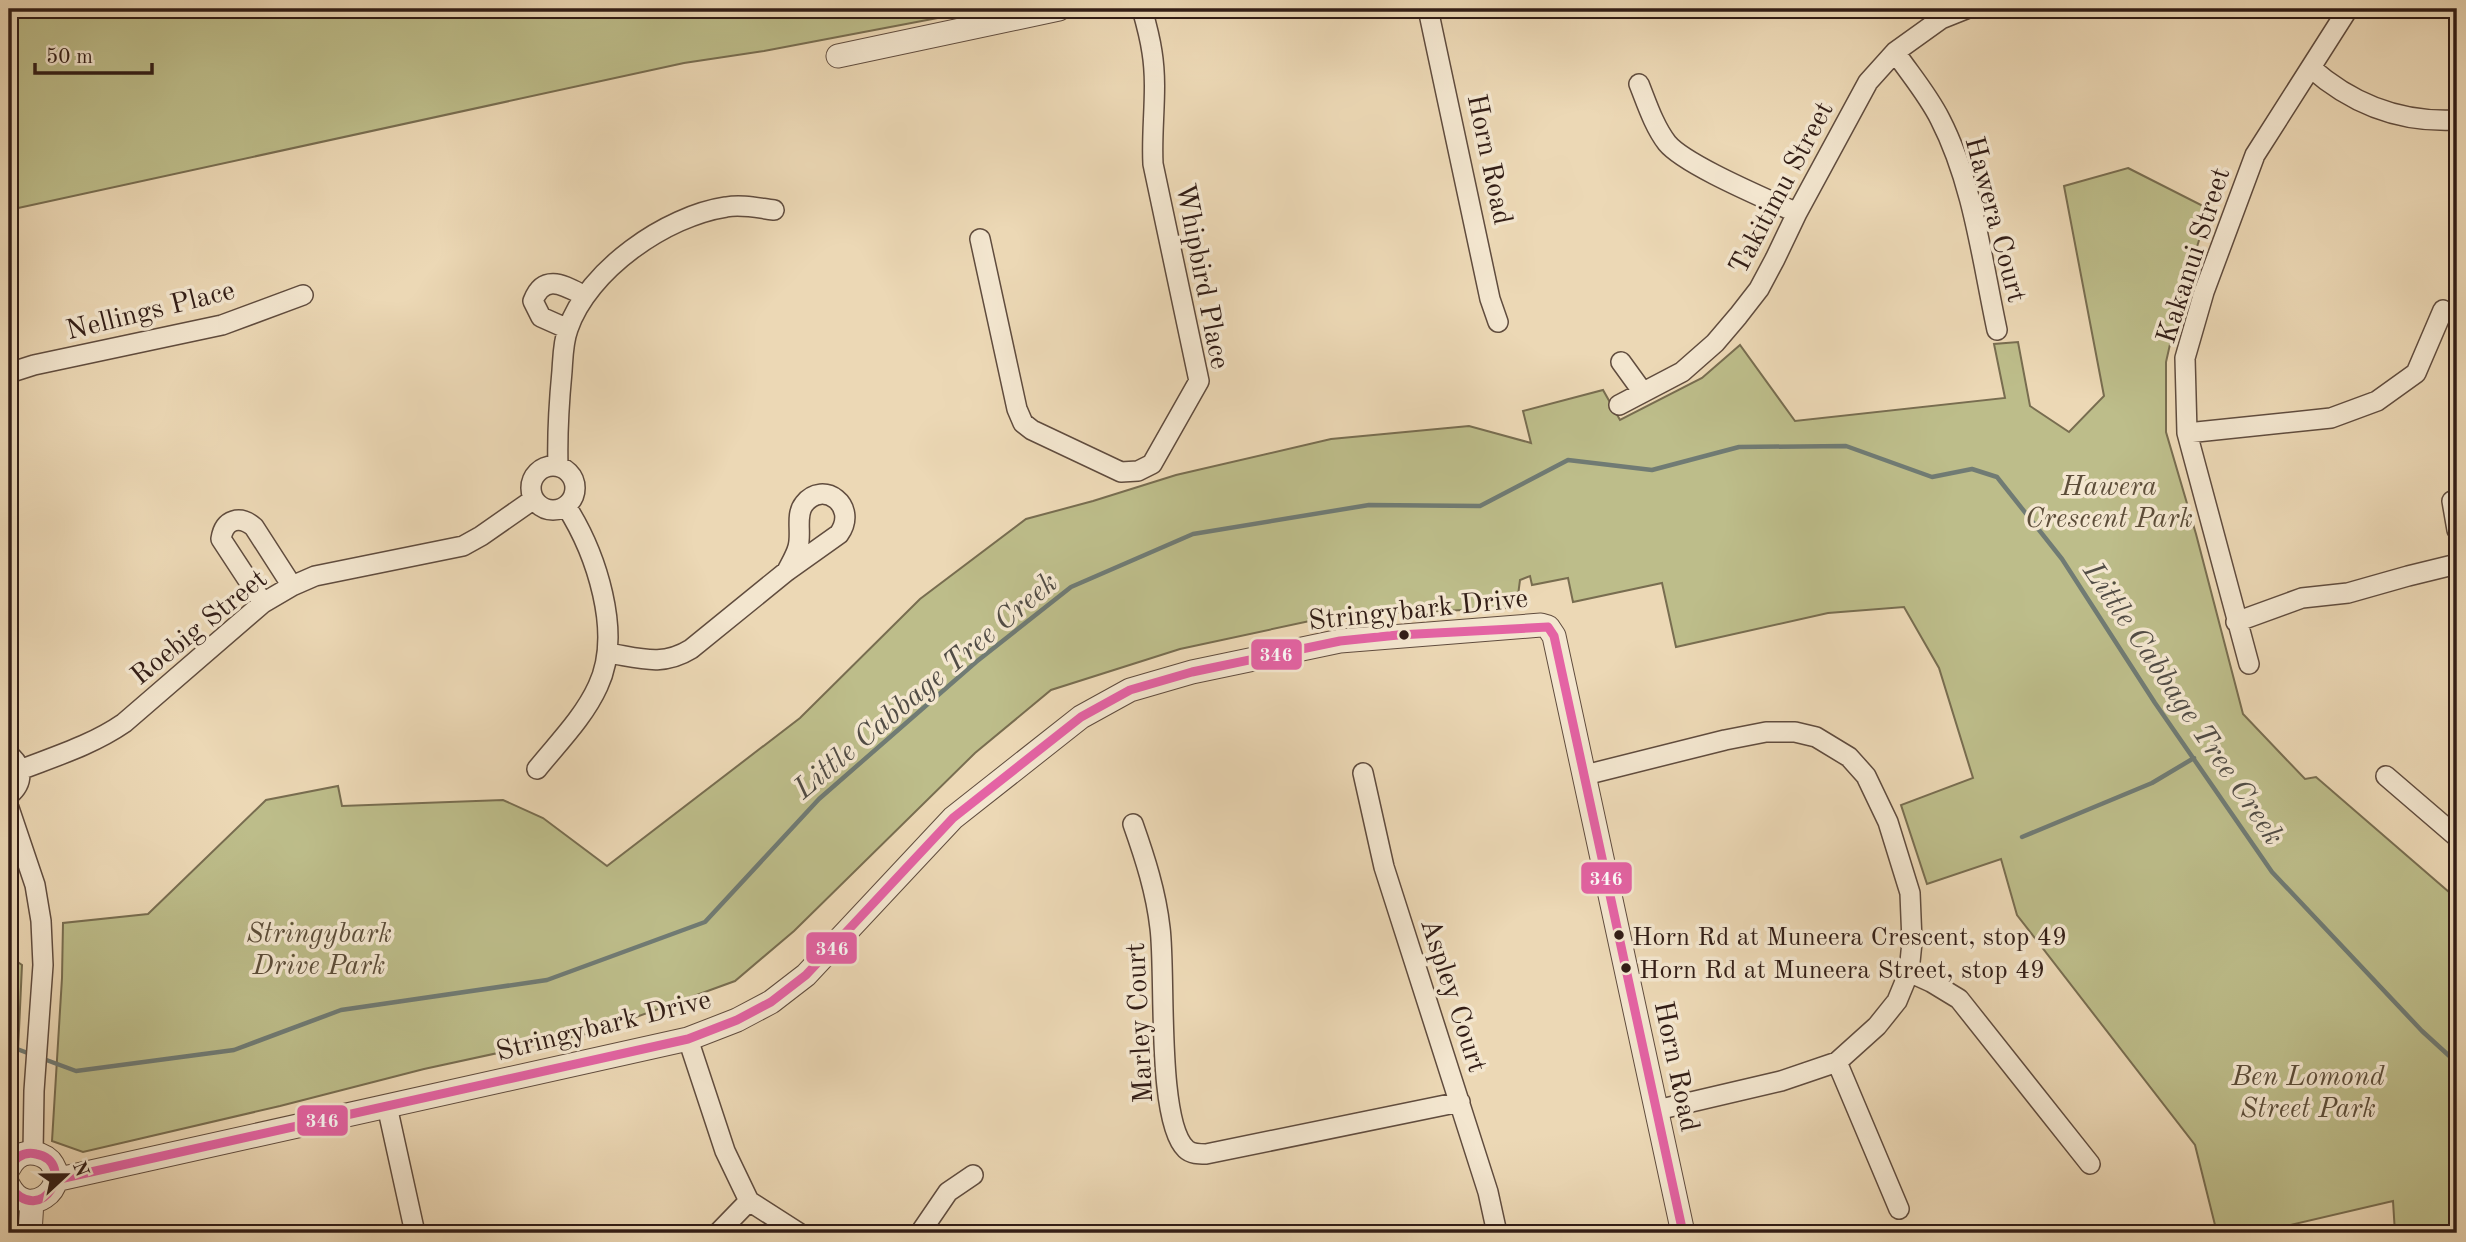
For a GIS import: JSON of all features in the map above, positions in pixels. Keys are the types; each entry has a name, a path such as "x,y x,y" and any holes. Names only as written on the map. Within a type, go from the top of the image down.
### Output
{"street":[{"path":"838,56 1059,9"},
{"name":"Whipbird Place","path":"980,239 1017,409 1023,423 1032,430 1121,471 1138,471 1152,464 1199,382 1153,164 1154,74 1152,51 1142,9"},
{"name":"Horn Road","path":"1428,9 1490,299 1498,322"},
{"name":"Takitimu Street","path":"1619,405 1682,372 1715,343 1759,289 1868,82 1895,52 1941,19 1966,9"},
{"name":"Kakanui Street","path":"2249,664 2187,433 2185,358 2204,292 2255,155 2348,9"},
{"name":"Hawera Court","path":"1895,52 1939,116 1955,152 1972,213 1997,330"},
{"path":"2311,68 2350,97 2379,111 2412,118 2457,120"},
{"path":"1639,84 1657,126 1669,145 1690,160 1797,213"},
{"path":"558,466 557,431 568,329 585,296 616,261 652,236 678,223 726,207 747,206 774,210"},
{"path":"568,329 541,317 533,301 536,293 545,284 552,284 562,285 585,296"},
{"name":"Nellings Place","path":"9,373 34,365 222,325 303,295"},
{"path":"2187,433 2331,418 2378,401 2416,373 2444,310"},
{"path":"1621,362 1642,391"},
{"path":"558,466 574,480 574,494 566,506 559,509 545,508 534,499 531,486 536,475 545,467 558,466"},
{"name":"Roebig Street","path":"9,795 19,783 14,762 107,734 124,723 263,603 292,586 315,576 463,546 534,499"},
{"path":"2452,502 2457,530"},
{"path":"537,769 590,701 599,684 608,653 604,605 595,566 587,544 566,506"},
{"path":"263,603 225,547 222,531 228,523 237,519 246,520 254,527 292,586"},
{"path":"2236,622 2302,598 2348,593 2457,564"},
{"path":"608,653 658,661 679,657 787,571"},
{"name":"Horn Road","path":"1548,627 1554,636 1684,1233"},
{"name":"Stringybark Drive","path":"32,1201 45,1198 55,1180 688,1039 737,1020 771,1002 806,975 953,817 1082,717 1130,690 1192,672 1340,641 1548,627"},
{"path":"1585,775 1766,732 1795,732 1816,737 1849,757 1866,776 1888,822 1910,893 1912,942 1909,972 1897,1001 1877,1026 1837,1062 1782,1081 1657,1110"},
{"name":"Aspley Court","path":"1363,773 1384,867 1488,1192 1497,1233"},
{"path":"2386,776 2457,837"},
{"path":"9,808 35,885 41,921 43,965 33,1091 33,1153"},
{"name":"Marley Court","path":"1133,824 1152,881 1161,930 1165,1064 1173,1122 1179,1139 1187,1150 1206,1154 1460,1102"},
{"path":"1909,972 1959,999 2090,1164"},
{"path":"688,1039 725,1151 749,1201 799,1233"},
{"path":"1837,1062 1899,1209"},
{"path":"387,1106 415,1233"},
{"path":"9,1168 18,1157 33,1153 47,1159 52,1165 55,1180"},
{"path":"920,1233 948,1192 973,1175"},
{"path":"9,1186 17,1197 32,1201 30,1233"},
{"path":"718,1233 749,1201"}],"green space":[{"path":"9,9 985,9 764,51 684,63 9,210"},
{"path":"2128,168 2209,209 2180,300 2166,362 2166,432 2243,714 2305,779 2316,777 2457,899 2457,1233 2395,1233 2393,1201 2256,1233 2217,1233 2195,1145 2017,915 2001,859 1927,884 1901,805 1973,778 1939,668 1904,607 1828,613 1676,647 1662,583 1573,602 1568,578 1532,585 1530,576 1520,580 1517,603 1507,608 1333,616 1180,649 1051,690 975,753 794,931 735,981 595,1032 424,1069 280,1106 83,1152 52,1141 63,923 148,914 266,800 338,786 342,806 503,800 543,818 607,866 800,718 920,599 1026,519 1176,475 1331,439 1469,426 1531,443 1523,411 1603,390 1620,420 1702,378 1740,345 1795,421 2005,398 1994,344 2018,342 2030,406 2069,432 2104,396 2064,186"},
{"path":"9,956 22,965 14,1138 9,1143"}],"waterway":[{"name":"Little Cabbage Tree Creek","path":"41,1058 76,1071 234,1050 341,1010 547,980 705,922 819,799 976,662 1071,587 1193,534 1369,505 1480,506 1568,460 1652,470 1739,447 1846,446 1932,477 1972,469 1997,477 2062,559 2155,703 2272,872 2422,1031 2457,1063"},
{"path":"2022,837 2152,783 2194,758"},
{"name":"Little Cabbage Tree Creek","path":"9,1046 33,1055"}],"transit line":[{"name":"346","path":"1548,627 1554,636 1683,1233"},
{"name":"346","path":"55,1180 688,1039 737,1020 771,1002 806,975 953,818 1081,717 1130,690 1192,672 1340,641 1548,627"},
{"name":"346","path":"9,1168 20,1156 36,1154 48,1159 54,1169 55,1179 51,1190 44,1197 33,1201 22,1198 9,1186"}],"place":[{"name":"Horn Rd at Muneera Crescent, stop 49","path":"1619,935"},
{"name":"Horn Rd at Muneera Street, stop 49","path":"1626,968"}],"park label":[{"name":"Hawera Crescent Park","path":"2109,501"},
{"name":"Stringybark Drive Park","path":"319,948"},
{"name":"Ben Lomond Street Park","path":"2308,1091"}]}
